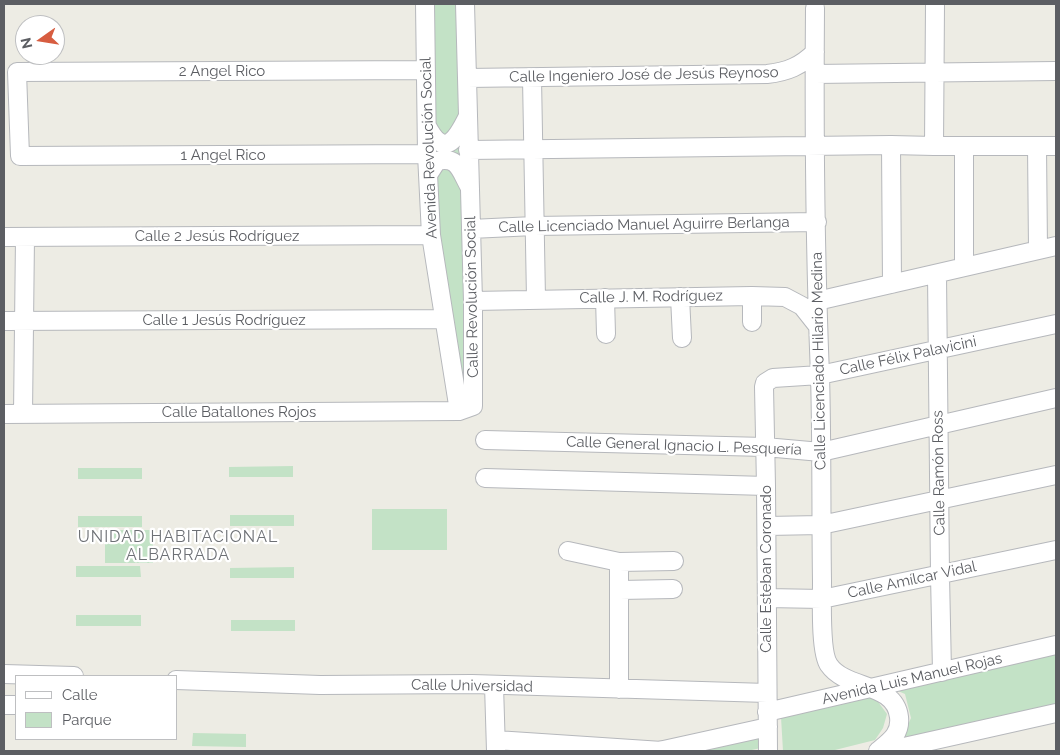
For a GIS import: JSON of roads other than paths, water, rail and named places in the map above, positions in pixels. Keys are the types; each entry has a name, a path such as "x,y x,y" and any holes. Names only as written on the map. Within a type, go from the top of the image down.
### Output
{"street":[{"name":"Avenida Revolución Social","path":"425,4 427,154 431,235 444,319 466,408"},
{"name":"Calle Revolución Social","path":"465,4 473,301 466,408"},
{"path":"934,146 935,4"},
{"name":"Calle Licenciado Hilario Medina","path":"815,8 817,325 820,375 822,599 825,657 827,662 838,673 870,688"},
{"name":"Calle Ingeniero José de Jesús Reynoso","path":"467,78 767,74 787,71 798,66 815,52"},
{"name":"2 Angel Rico","path":"20,156 17,72 426,70"},
{"path":"815,74 1056,71"},
{"path":"532,78 536,299"},
{"path":"427,126 432,137 444,144 452,142 457,138 468,118"},
{"path":"891,145 892,284"},
{"path":"468,150 891,145 1056,146"},
{"path":"964,146 964,267"},
{"path":"1036,146 1038,250"},
{"name":"1 Angel Rico","path":"20,156 427,154"},
{"name":"Calle Revolución Social","path":"428,175 437,162 444,160 452,161 458,165 470,188"},
{"name":"Calle Licenciado Manuel Aguirre Berlanga","path":"471,229 534,226 817,222"},
{"name":"Calle 2 Jesús Rodríguez","path":"4,237 431,235"},
{"path":"22,414 25,237"},
{"path":"817,301 1056,246"},
{"name":"Calle Ramón Ross","path":"937,274 942,672"},
{"path":"752,296 752,322"},
{"path":"680,297 682,338"},
{"name":"Calle J. M. Rodríguez","path":"473,301 785,297 802,306 817,325"},
{"path":"605,298 606,334"},
{"name":"Calle 1 Jesús Rodríguez","path":"4,321 444,319"},
{"name":"Calle Félix Palavicini","path":"764,387 765,383 773,378 820,375 1056,324"},
{"name":"Calle Esteban Coronado","path":"764,387 768,751"},
{"name":"Calle General Ignacio L. Pesquería","path":"485,440 765,447 821,452 1056,398"},
{"name":"Calle Batallones Rojos","path":"4,414 466,408"},
{"path":"767,526 821,525 1056,476"},
{"path":"485,478 766,486"},
{"name":"Calle Amílcar Vidal","path":"767,598 822,599 1056,550"},
{"path":"568,551 619,562 674,561"},
{"path":"619,562 619,690"},
{"path":"620,590 673,589"},
{"name":"Avenida Luis Manuel Rojas","path":"496,746 660,751 870,688 1056,645"},
{"path":"4,674 39,675"},
{"name":"Calle Universidad","path":"178,680 320,685 494,685 619,690 767,692"},
{"path":"494,685 496,746"},
{"path":"870,688 892,699 899,712 900,724 898,733 878,751"},
{"path":"886,751 943,745 1056,713"}],"district":[{"name":"UNIDAD HABITACIONAL ALBARRADA","path":"178,546"}]}
